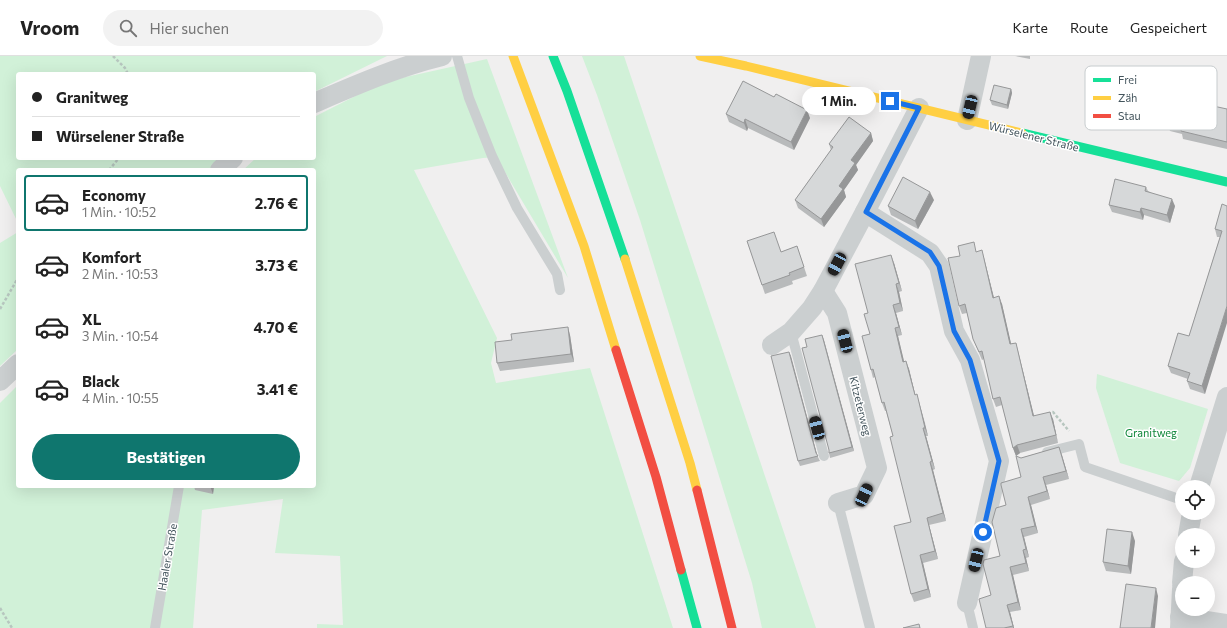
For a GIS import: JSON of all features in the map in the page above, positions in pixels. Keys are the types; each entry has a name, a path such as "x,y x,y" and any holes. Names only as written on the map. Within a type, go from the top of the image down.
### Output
{"main road":[{"path":"513,56 586,254 656,477 697,628"},
{"path":"553,56 567,91 619,240 690,463 732,628"},
{"name":"Würselener Straße","path":"700,56 1227,182"}],"street":[{"path":"316,102 376,76 420,61 442,56"},
{"path":"967,120 981,56"},
{"path":"772,345 791,332 812,308 823,291 866,212 919,108"},
{"path":"222,168 230,160"},
{"path":"866,212 930,252 939,266 954,331 970,360 999,461 967,603"},
{"name":"Kitzeterweg","path":"823,291 837,312 877,468 864,495 838,503"},
{"path":"0,381 16,366"},
{"path":"1201,480 1227,397"},
{"path":"1180,622 1227,624"}],"lane":[{"path":"457,56 469,98 492,156 517,208 557,274 560,290"},
{"path":"791,332 824,456"},
{"path":"1036,455 1079,444 1085,467 1175,498"},
{"name":"Haaler Straße","path":"155,628 179,488"},
{"path":"838,503 870,628"},
{"path":"967,603 973,628"}],"path":[{"path":"113,56 127,72"},
{"path":"111,168 117,160"},
{"path":"0,309 16,281"},
{"path":"1047,414 1053,412 1079,444"},
{"path":"0,608 12,628"}],"green space":[{"path":"0,56 387,56 316,91 316,72 16,72 16,160 224,160 216,168 16,168 16,219 0,186"},
{"path":"582,56 624,56 816,628 762,628 752,583 640,220"},
{"path":"487,59 568,278 496,157 414,170 497,338 491,363 496,383 590,368 673,628 317,628 317,624 343,625 340,556 275,553 283,499 202,510 193,628 0,628 0,403 16,387 16,488 316,488 316,168 245,168 254,160 316,160 316,116 383,82"},
{"path":"16,233 16,351 0,366 0,243"},
{"name":"Granitweg","path":"1097,374 1208,409 1190,468 1180,480 1120,463 1096,388"}],"building":[{"path":"743,81 774,97 776,94 807,110 791,142 745,119 744,123 726,114"},
{"path":"994,85 1011,89 1007,105 990,100"},
{"path":"1217,107 1227,109 1227,142 1181,131 1217,130"},
{"path":"849,117 871,133 851,160 855,163 839,186 843,189 821,219 795,200 833,147 829,144"},
{"path":"903,177 930,192 915,221 888,206"},
{"path":"1115,179 1146,187 1145,191 1172,199 1167,215 1141,208 1140,212 1109,205"},
{"path":"1222,204 1227,206 1227,306 1202,386 1187,381 1190,373 1168,366 1178,333 1189,336 1222,231 1215,229"},
{"path":"774,232 781,252 797,246 804,267 789,273 790,275 762,285 747,241"},
{"path":"974,242 976,252 982,250 993,298 999,296 1010,344 1016,343 1033,416 1050,412 1056,435 1017,445 1013,448 1000,397 993,399 982,351 979,352 973,339 965,304 959,306 948,258 960,256 958,246"},
{"path":"891,255 899,283 896,284 900,303 893,305 899,327 895,328 903,362 906,361 915,395 917,394 925,428 923,428 932,461 930,462 943,513 927,518 935,551 920,555 928,589 911,594 894,526 911,522 890,437 893,436 873,369 871,370 862,336 870,334 864,314 868,313 855,264"},
{"path":"568,327 571,354 497,363 495,342 512,340 511,334"},
{"path":"822,335 852,447 829,453 802,348 807,347 805,339"},
{"path":"789,352 818,456 798,461 771,356"},
{"path":"1059,447 1066,471 1043,477 1047,491 1028,497 1035,526 1021,529 1026,549 1023,550 1026,563 1010,567 1018,602 1007,605 1013,626 1004,628 986,628 979,599 991,595 983,564 984,560 1000,556 992,522 996,508 1006,505 1001,483 1021,477 1016,456 1021,458"},
{"path":"1107,529 1132,532 1128,566 1103,562"},
{"path":"1126,584 1156,588 1151,628 1120,628"},
{"path":"919,624 920,628 903,628"}],"traffic: fast":[{"path":"553,56 567,91 625,259"},
{"path":"1022,133 1227,182"},
{"path":"681,570 697,628"}],"traffic: slow":[{"path":"513,56 584,246 616,350"},
{"path":"700,56 1022,133"},
{"path":"625,259 690,463 697,490"}],"traffic: jam":[{"path":"616,350 656,477 681,570"},
{"path":"697,490 732,628"}],"route":[{"path":"890,101 919,108 866,212 930,252 939,266 954,331 970,360 999,461 983,532"}]}
